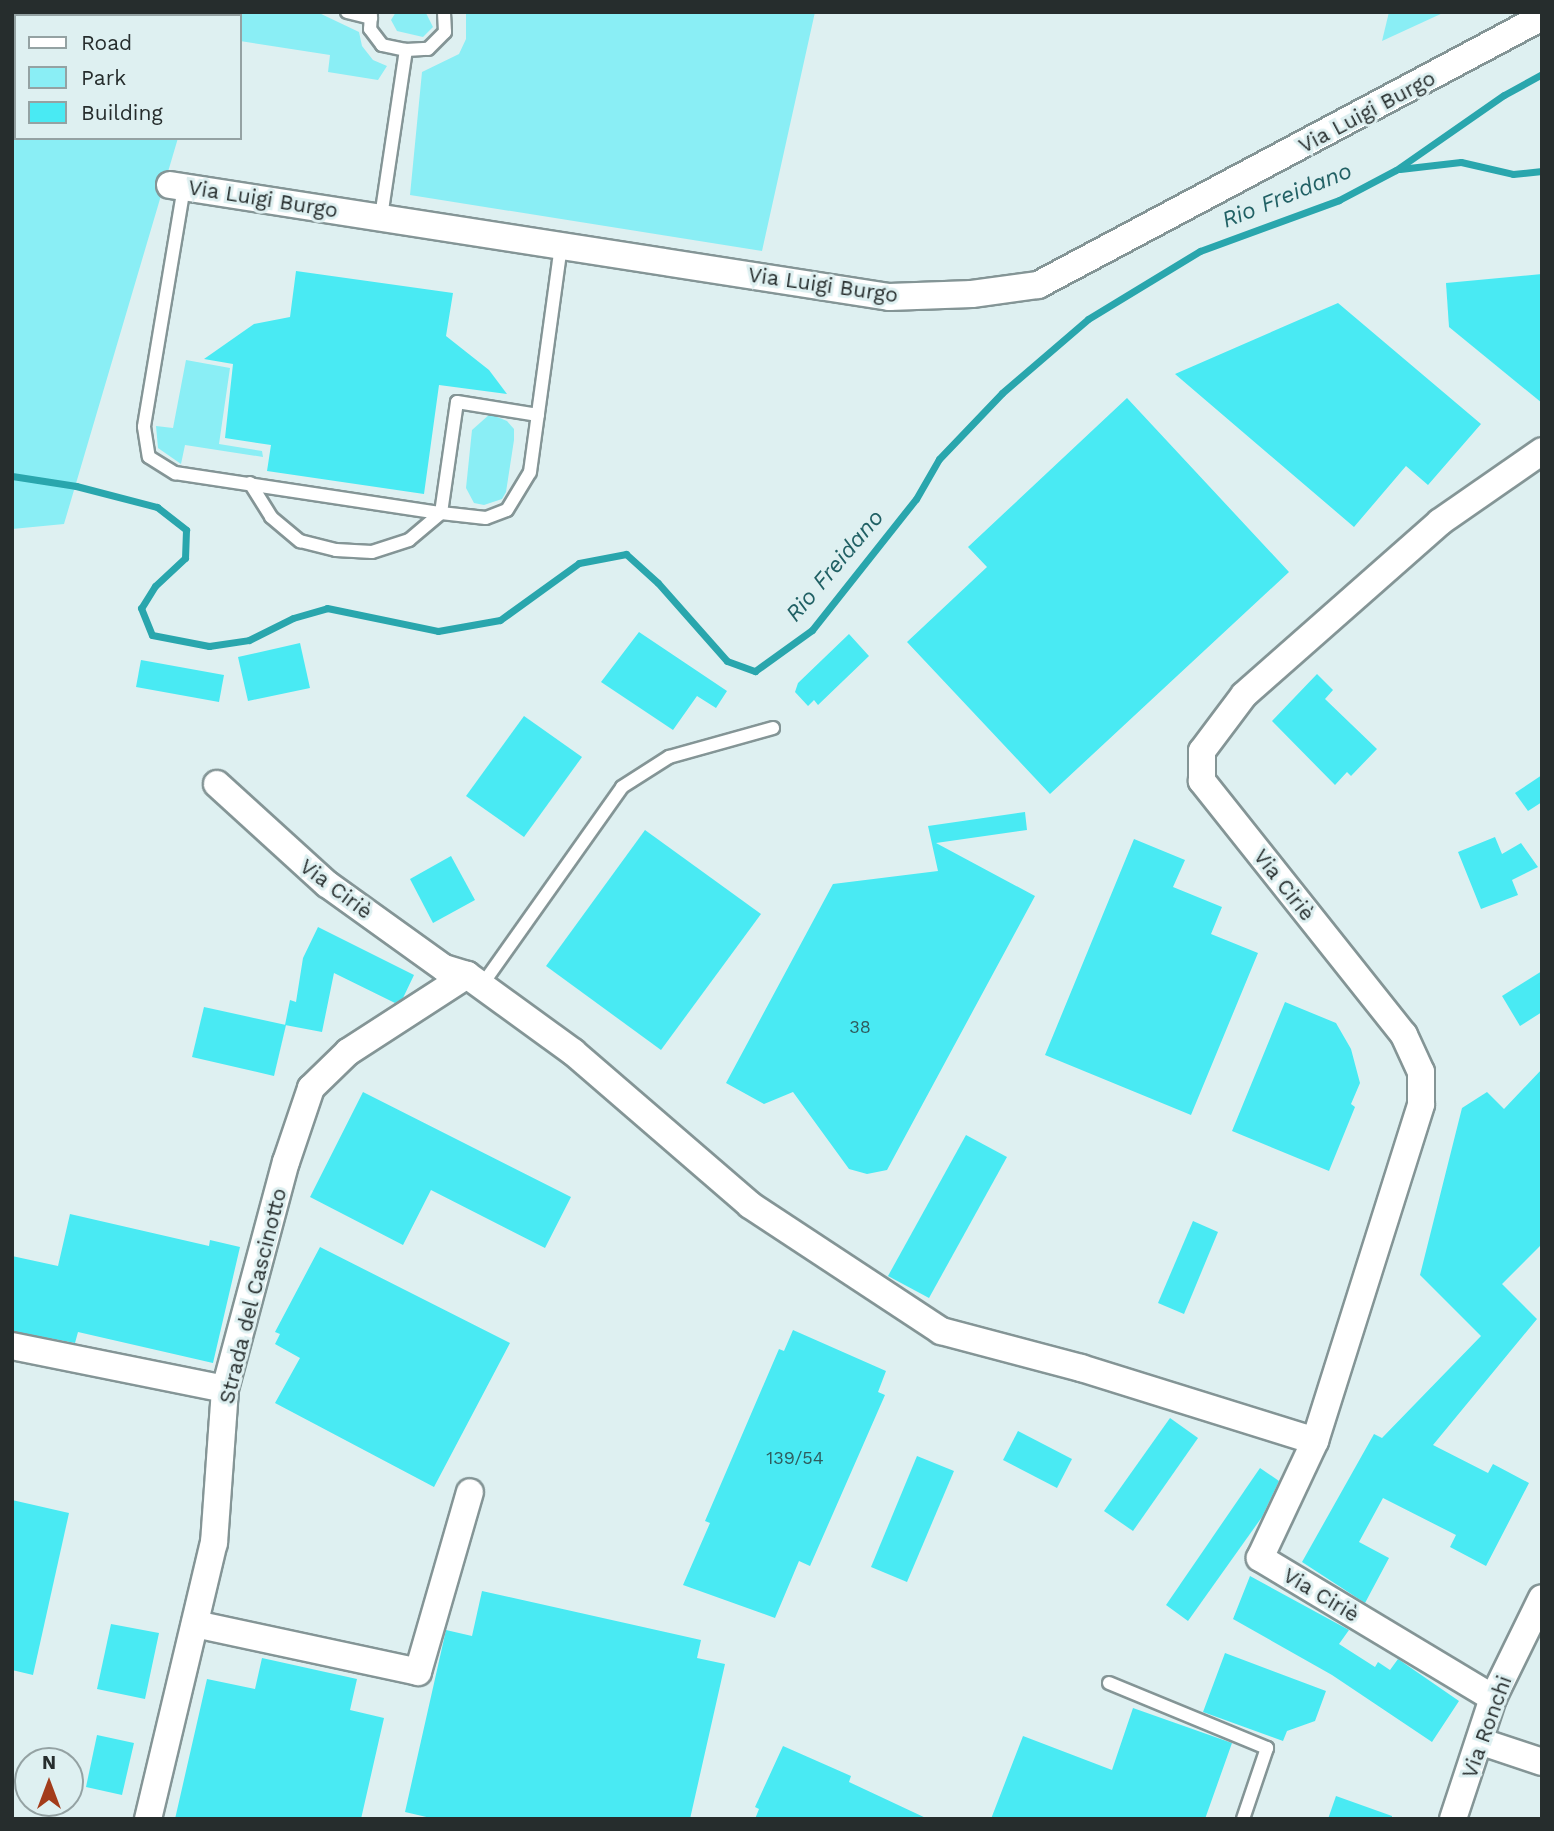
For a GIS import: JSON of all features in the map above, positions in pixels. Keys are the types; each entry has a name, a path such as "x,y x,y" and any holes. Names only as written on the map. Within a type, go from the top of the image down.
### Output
{"street":[{"name":"Via Luigi Burgo","path":"177,186 888,297 1038,285 1542,17"},
{"name":"Via Ciriè","path":"1493,1698 1260,1558 1315,1441 1421,1104 1421,1072 1404,1035 1202,781 1202,751 1244,695 1440,522 1542,451"},
{"name":"Via Ciriè","path":"217,784 327,884 444,968 475,980 573,1052 750,1205 941,1331 1082,1368 1315,1441"},
{"name":"Strada del Cascinotto","path":"148,1819 214,1543 225,1389 311,1088 348,1052 475,980"},
{"path":"12,1346 225,1389"},
{"path":"195,1624 418,1672 470,1492"},
{"name":"Via Ronchi","path":"1453,1819 1482,1742 1493,1698 1542,1598"},
{"path":"1482,1742 1542,1762"}],"lane":[{"path":"347,12 371,15 370,29 382,45 406,50 428,49 445,32 444,12"},
{"path":"382,217 406,50"},
{"path":"177,186 144,427 149,457 175,473 441,513 486,517 508,510 530,472 561,246"},
{"path":"250,484 271,517 300,541 336,550 372,552 409,540 441,513 457,402 538,415"},
{"path":"475,980 622,787 669,757 773,728"},
{"path":"1109,1683 1267,1748 1243,1819"}],"green space":[{"path":"12,12 317,12 359,32 362,46 373,60 387,66 378,80 328,72 330,55 242,41 242,14 14,14 14,18"},
{"path":"396,12 426,13 433,27 423,37 397,31 391,20"},
{"path":"466,12 815,12 762,251 410,195 422,72 459,54 466,39"},
{"path":"1389,12 1445,12 1382,41"},
{"path":"12,56 14,140 177,140 64,524 12,529"},
{"path":"186,360 230,368 219,444 262,451 263,457 185,445 181,464 158,448 156,426 173,428"},
{"path":"490,414 507,421 514,429 514,440 506,492 502,499 484,505 474,503 466,488 472,430"}],"building":[{"path":"296,271 453,293 446,336 489,370 507,394 439,385 424,494 267,471 271,445 225,438 233,364 204,359 254,324 290,317"},
{"path":"1542,274 1542,403 1449,327 1446,283"},
{"path":"1338,303 1481,424 1428,485 1406,466 1354,527 1175,374"},
{"path":"1127,398 1289,572 1050,794 907,642 987,567 968,547"},
{"path":"639,632 727,691 716,708 697,696 673,730 601,682"},
{"path":"849,634 869,656 818,705 814,700 808,706 795,692 798,683"},
{"path":"300,643 310,688 248,701 238,657"},
{"path":"141,660 224,675 219,702 136,687"},
{"path":"1317,674 1333,690 1325,699 1377,749 1351,776 1347,772 1335,785 1272,721"},
{"path":"524,716 582,757 524,837 466,796"},
{"path":"1542,775 1542,802 1528,811 1515,793"},
{"path":"1025,812 1027,830 936,843 1035,896 887,1170 867,1174 849,1169 793,1092 764,1104 726,1083 833,884 938,871 928,826"},
{"path":"645,830 761,914 661,1050 546,966"},
{"path":"1495,837 1502,854 1521,843 1538,867 1512,880 1518,895 1481,909 1458,852"},
{"path":"1134,839 1185,860 1173,887 1222,907 1211,934 1258,953 1191,1115 1045,1055"},
{"path":"451,856 475,900 433,923 410,879"},
{"path":"318,927 414,975 403,998 395,1003 334,973 322,1032 285,1025 290,1000 296,1002 303,958"},
{"path":"1542,971 1542,1012 1520,1026 1502,996"},
{"path":"1285,1002 1336,1023 1351,1049 1360,1083 1351,1104 1355,1107 1329,1171 1232,1131"},
{"path":"204,1007 286,1025 274,1076 192,1057"},
{"path":"1542,1069 1542,1244 1502,1284 1537,1319 1433,1445 1488,1473 1493,1464 1529,1483 1486,1566 1450,1547 1456,1535 1383,1498 1359,1542 1389,1558 1365,1603 1302,1562 1374,1434 1382,1438 1481,1336 1420,1275 1462,1108 1487,1092 1504,1109"},
{"path":"363,1092 571,1197 545,1248 431,1190 403,1245 310,1197"},
{"path":"966,1135 1007,1157 929,1298 888,1276"},
{"path":"70,1214 209,1246 210,1240 240,1247 213,1363 78,1332 75,1343 12,1331 12,1256 58,1266"},
{"path":"1193,1221 1218,1232 1184,1314 1158,1303"},
{"path":"320,1247 510,1343 434,1487 275,1403 300,1358 275,1344 280,1334 275,1332"},
{"path":"793,1330 886,1371 878,1392 885,1395 810,1566 799,1561 775,1618 683,1585 710,1523 705,1521 779,1349 784,1351"},
{"path":"1170,1418 1198,1438 1133,1531 1104,1511"},
{"path":"1018,1431 1072,1459 1057,1488 1003,1460"},
{"path":"917,1456 954,1471 907,1582 871,1567"},
{"path":"1260,1468 1279,1481 1262,1517 1188,1621 1166,1605"},
{"path":"12,1500 69,1513 33,1675 12,1670"},
{"path":"1250,1576 1349,1630 1339,1644 1375,1667 1378,1662 1390,1670 1398,1659 1459,1701 1432,1742 1332,1675 1233,1619"},
{"path":"482,1591 701,1640 697,1658 725,1664 690,1819 435,1819 405,1812 446,1630 472,1636"},
{"path":"111,1624 159,1633 145,1699 97,1689"},
{"path":"1225,1653 1326,1691 1315,1721 1287,1731 1283,1741 1203,1712"},
{"path":"262,1658 357,1679 350,1710 384,1718 361,1819 175,1819 207,1679 255,1689"},
{"path":"1133,1708 1232,1743 1205,1819 991,1819 1023,1736 1112,1770"},
{"path":"97,1735 134,1743 122,1795 86,1787"},
{"path":"783,1746 851,1776 849,1782 928,1819 755,1819 759,1809 755,1807"},
{"path":"1336,1796 1392,1816 1392,1819 1328,1819"}],"waterway":[{"name":"Rio Freidano","path":"12,476 76,486 157,507 186,530 185,558 155,586 141,608 152,635 209,646 249,640 293,618 327,608 438,631 500,620 579,563 626,554 658,583 727,661 755,671 812,630 916,499 939,459 1002,393 1088,319 1200,251 1339,200 1396,170 1504,95 1542,74"},
{"path":"1400,169 1461,162 1513,174 1542,171"}]}
